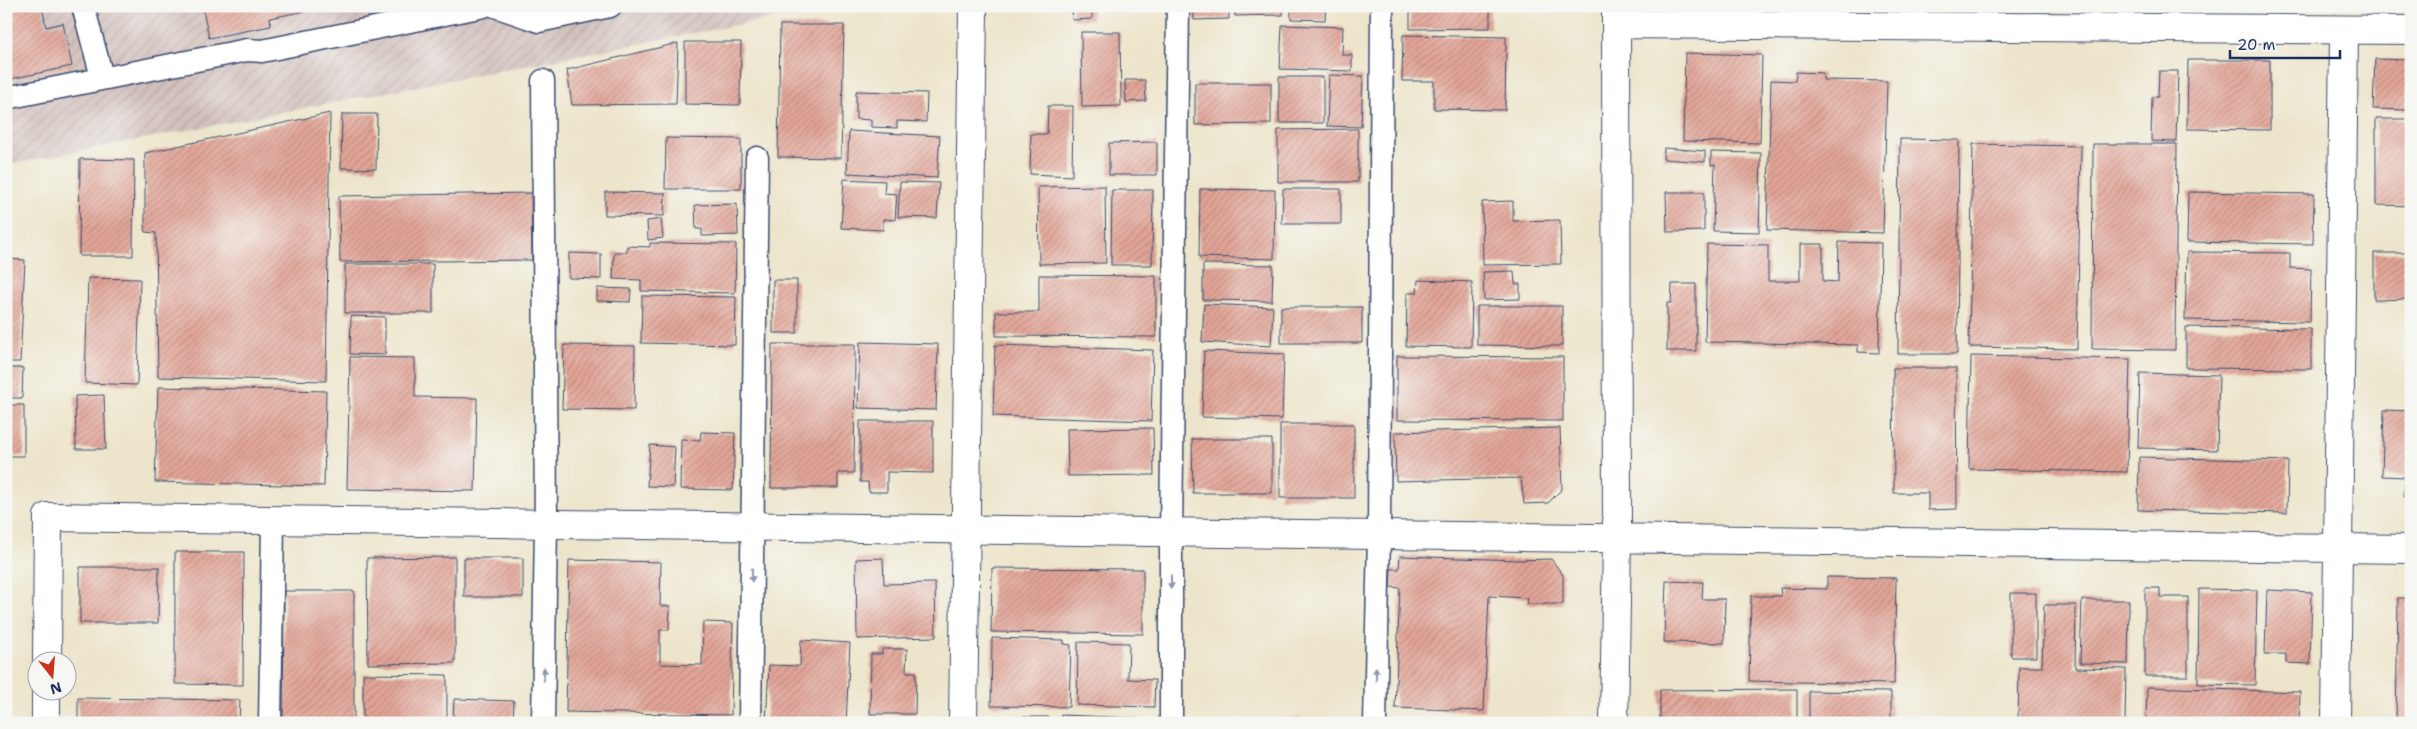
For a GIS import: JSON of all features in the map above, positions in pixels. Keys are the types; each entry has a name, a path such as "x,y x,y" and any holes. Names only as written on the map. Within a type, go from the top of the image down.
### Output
{"street":[{"path":"963,723 973,9"},
{"path":"1614,723 1617,538 1616,15 2411,30"},
{"path":"2336,723 2344,30"},
{"path":"47,652 48,517 2411,549"},
{"path":"46,702 46,723"}],"lane":[{"path":"84,6 102,77"},
{"path":"6,98 102,77 247,50 262,51 484,6"},
{"path":"495,6 539,21 610,6"},
{"path":"1171,723 1171,533 1178,6"},
{"path":"1375,723 1379,535 1382,6"},
{"path":"543,81 546,524 543,723"},
{"path":"750,723 757,158"},
{"path":"270,723 274,520"}],"shaded area":[{"path":"6,6 836,6 6,165"}],"building":[{"path":"42,6 46,27 63,23 72,66 6,80 6,8"},
{"path":"202,6 326,7 270,18 271,26 209,38"},
{"path":"1073,6 1092,6 1092,19 1072,20"},
{"path":"1193,6 1229,6 1229,19 1194,20"},
{"path":"1234,6 1283,6 1283,15 1235,16"},
{"path":"1291,6 1326,6 1325,20 1291,19"},
{"path":"1410,6 1490,6 1490,28 1410,29"},
{"path":"780,25 844,25 841,158 778,157"},
{"path":"1282,25 1343,27 1342,55 1352,55 1352,71 1280,69"},
{"path":"1081,32 1120,32 1121,106 1082,107"},
{"path":"1403,35 1506,37 1505,110 1434,109 1434,81 1402,81"},
{"path":"685,42 741,42 740,105 685,104"},
{"path":"678,43 676,104 572,105 567,70"},
{"path":"1685,53 1762,55 1760,143 1683,141"},
{"path":"2375,59 2410,60 2407,110 2373,109"},
{"path":"2188,60 2270,60 2270,130 2187,129"},
{"path":"2159,71 2178,71 2176,142 2151,141 2152,97 2158,97"},
{"path":"1796,72 1823,73 1823,80 1887,81 1883,233 1767,230 1771,80 1795,81"},
{"path":"1329,75 1363,76 1361,127 1327,126"},
{"path":"1279,77 1323,77 1323,123 1279,123"},
{"path":"1125,80 1145,80 1146,101 1126,102"},
{"path":"1195,83 1271,83 1271,124 1195,125"},
{"path":"856,91 927,93 926,122 897,121 897,128 871,127 871,120 856,119"},
{"path":"1048,106 1073,106 1072,176 1030,174 1031,134 1047,134"},
{"path":"330,113 326,381 158,377 156,233 145,232 145,153"},
{"path":"342,114 377,114 376,169 341,168"},
{"path":"2376,119 2411,119 2411,206 2376,205"},
{"path":"1358,129 1358,182 1278,182 1278,130"},
{"path":"849,131 940,136 937,178 847,173"},
{"path":"666,138 741,139 741,189 665,189"},
{"path":"1900,139 1959,140 1957,354 1898,354"},
{"path":"1157,142 1157,175 1109,175 1109,143"},
{"path":"1973,144 2081,146 2077,349 1969,347"},
{"path":"2093,144 2177,144 2175,350 2092,349"},
{"path":"1664,148 1705,151 1705,162 1663,159"},
{"path":"1711,152 1761,153 1759,232 1713,231 1715,164 1711,165"},
{"path":"80,159 134,160 133,256 79,256"},
{"path":"844,179 885,181 884,193 897,194 895,220 883,219 883,230 841,228"},
{"path":"900,182 939,183 937,218 898,217"},
{"path":"1105,186 1106,263 1039,264 1038,187"},
{"path":"1200,189 1275,190 1274,259 1199,257"},
{"path":"1283,189 1341,189 1341,224 1282,224"},
{"path":"1112,190 1153,190 1152,265 1111,265"},
{"path":"605,192 665,193 664,216 605,215"},
{"path":"1666,192 1704,192 1704,231 1667,232"},
{"path":"2188,192 2314,194 2313,244 2187,242"},
{"path":"531,193 532,260 340,262 339,196"},
{"path":"1513,201 1513,221 1560,220 1561,264 1483,265 1482,202"},
{"path":"737,204 738,235 702,236 702,229 696,229 695,205"},
{"path":"661,219 663,238 648,240 647,221"},
{"path":"1839,242 1881,243 1879,353 1858,352 1858,345 1705,342 1707,244 1768,245 1768,281 1800,281 1800,244 1823,244 1823,281 1838,282"},
{"path":"650,243 736,244 735,293 641,291 641,280 613,279 614,252 627,252 627,246 650,247"},
{"path":"2187,252 2290,253 2290,268 2311,269 2310,322 2185,320"},
{"path":"569,253 601,254 601,279 569,278"},
{"path":"2374,253 2411,253 2411,299 2374,300"},
{"path":"6,259 25,260 20,362 6,362"},
{"path":"345,264 433,264 433,313 345,313"},
{"path":"1203,264 1273,265 1272,301 1203,300"},
{"path":"1514,271 1515,284 1520,284 1520,299 1484,300 1483,272"},
{"path":"1039,275 1156,276 1156,337 996,336 996,312 1039,312"},
{"path":"88,278 140,279 137,385 85,383"},
{"path":"773,280 797,280 797,333 773,333"},
{"path":"1418,280 1472,282 1471,347 1406,346 1407,293 1417,293"},
{"path":"1672,284 1696,284 1696,351 1667,351 1667,303 1671,303"},
{"path":"597,288 631,289 630,302 597,301"},
{"path":"642,296 736,297 735,345 641,343"},
{"path":"1204,304 1273,307 1271,346 1202,342"},
{"path":"1477,306 1562,306 1562,346 1477,345"},
{"path":"1281,307 1362,307 1362,343 1281,343"},
{"path":"351,316 385,317 385,355 350,354"},
{"path":"2186,327 2311,329 2311,369 2186,368"},
{"path":"860,342 938,344 936,410 858,408"},
{"path":"772,344 855,344 854,473 838,473 838,488 771,488"},
{"path":"564,345 635,346 634,410 562,409"},
{"path":"995,345 1153,350 1151,421 993,416"},
{"path":"1204,351 1284,354 1282,419 1202,417"},
{"path":"1397,356 1563,357 1563,421 1397,420"},
{"path":"1971,356 2130,359 2127,472 1969,469"},
{"path":"350,357 415,358 415,397 477,398 475,491 347,489"},
{"path":"6,368 23,368 22,398 6,398"},
{"path":"1893,368 1956,368 1957,509 1928,510 1928,493 1894,493"},
{"path":"2140,373 2219,375 2217,450 2138,448"},
{"path":"158,387 326,391 324,486 155,482"},
{"path":"104,395 106,449 76,449 75,396"},
{"path":"6,405 24,405 24,456 6,456"},
{"path":"2384,410 2411,411 2411,497 2404,497 2405,477 2382,476"},
{"path":"860,421 933,421 933,473 887,472 887,492 869,492 868,482 860,482"},
{"path":"1280,424 1354,424 1354,498 1280,498"},
{"path":"1153,428 1154,475 1068,476 1067,429"},
{"path":"1560,428 1562,489 1548,503 1524,504 1521,478 1396,481 1395,432"},
{"path":"701,432 735,433 733,490 680,489 681,439 700,440"},
{"path":"1192,439 1272,439 1272,493 1193,493"},
{"path":"650,445 675,447 673,487 647,486"},
{"path":"2139,457 2288,461 2287,513 2138,510"},
{"path":"175,552 244,552 243,685 175,684"},
{"path":"1400,556 1518,560 1551,559 1563,575 1563,604 1527,604 1528,598 1489,596 1484,711 1395,708 1400,588 1390,587 1391,569 1399,569"},
{"path":"455,557 455,663 368,664 367,558"},
{"path":"464,558 523,558 523,597 464,597"},
{"path":"883,558 884,584 935,583 936,637 857,639 856,559"},
{"path":"569,560 661,562 660,606 670,606 669,630 660,630 660,664 702,665 703,622 733,623 731,715 566,712"},
{"path":"80,567 159,567 158,623 80,623"},
{"path":"992,568 1143,569 1143,634 991,632"},
{"path":"1827,577 1896,578 1894,684 1749,681 1751,596 1781,596 1780,588 1827,589"},
{"path":"1666,581 1703,582 1702,599 1725,599 1724,643 1664,642"},
{"path":"2145,588 2160,588 2160,597 2188,597 2188,676 2145,676"},
{"path":"2199,589 2257,590 2255,685 2198,684"},
{"path":"2267,590 2312,592 2310,664 2286,663 2286,654 2265,654"},
{"path":"284,591 354,591 354,723 283,723"},
{"path":"2011,593 2036,593 2036,657 2011,657"},
{"path":"2398,598 2411,598 2411,723 2396,723"},
{"path":"2082,600 2129,600 2128,664 2080,663"},
{"path":"2044,605 2076,605 2075,668 2126,669 2125,723 2018,723 2019,667 2042,667"},
{"path":"6,618 9,618 8,688 6,688"},
{"path":"992,638 1064,640 1064,644 1071,645 1069,707 991,706"},
{"path":"801,640 850,643 846,723 766,723 769,665 800,666"},
{"path":"1078,642 1129,643 1128,679 1155,680 1154,707 1077,705"},
{"path":"882,649 907,649 906,672 916,672 915,714 870,714 871,654 882,654"},
{"path":"363,674 447,675 447,723 363,723"},
{"path":"2147,687 2300,692 2299,723 2146,723"},
{"path":"1797,689 1797,723 1660,722 1660,690"},
{"path":"1809,691 1891,692 1891,723 1809,723"},
{"path":"78,698 240,700 239,723 78,723"},
{"path":"454,699 514,701 513,723 453,723"},
{"path":"1061,715 1137,718 1136,723 1060,723"},
{"path":"1001,717 1050,717 1050,723 1001,723"},
{"path":"1278,718 1338,719 1338,723 1278,723"},
{"path":"1917,720 1999,721 1999,723 1917,723"}]}
